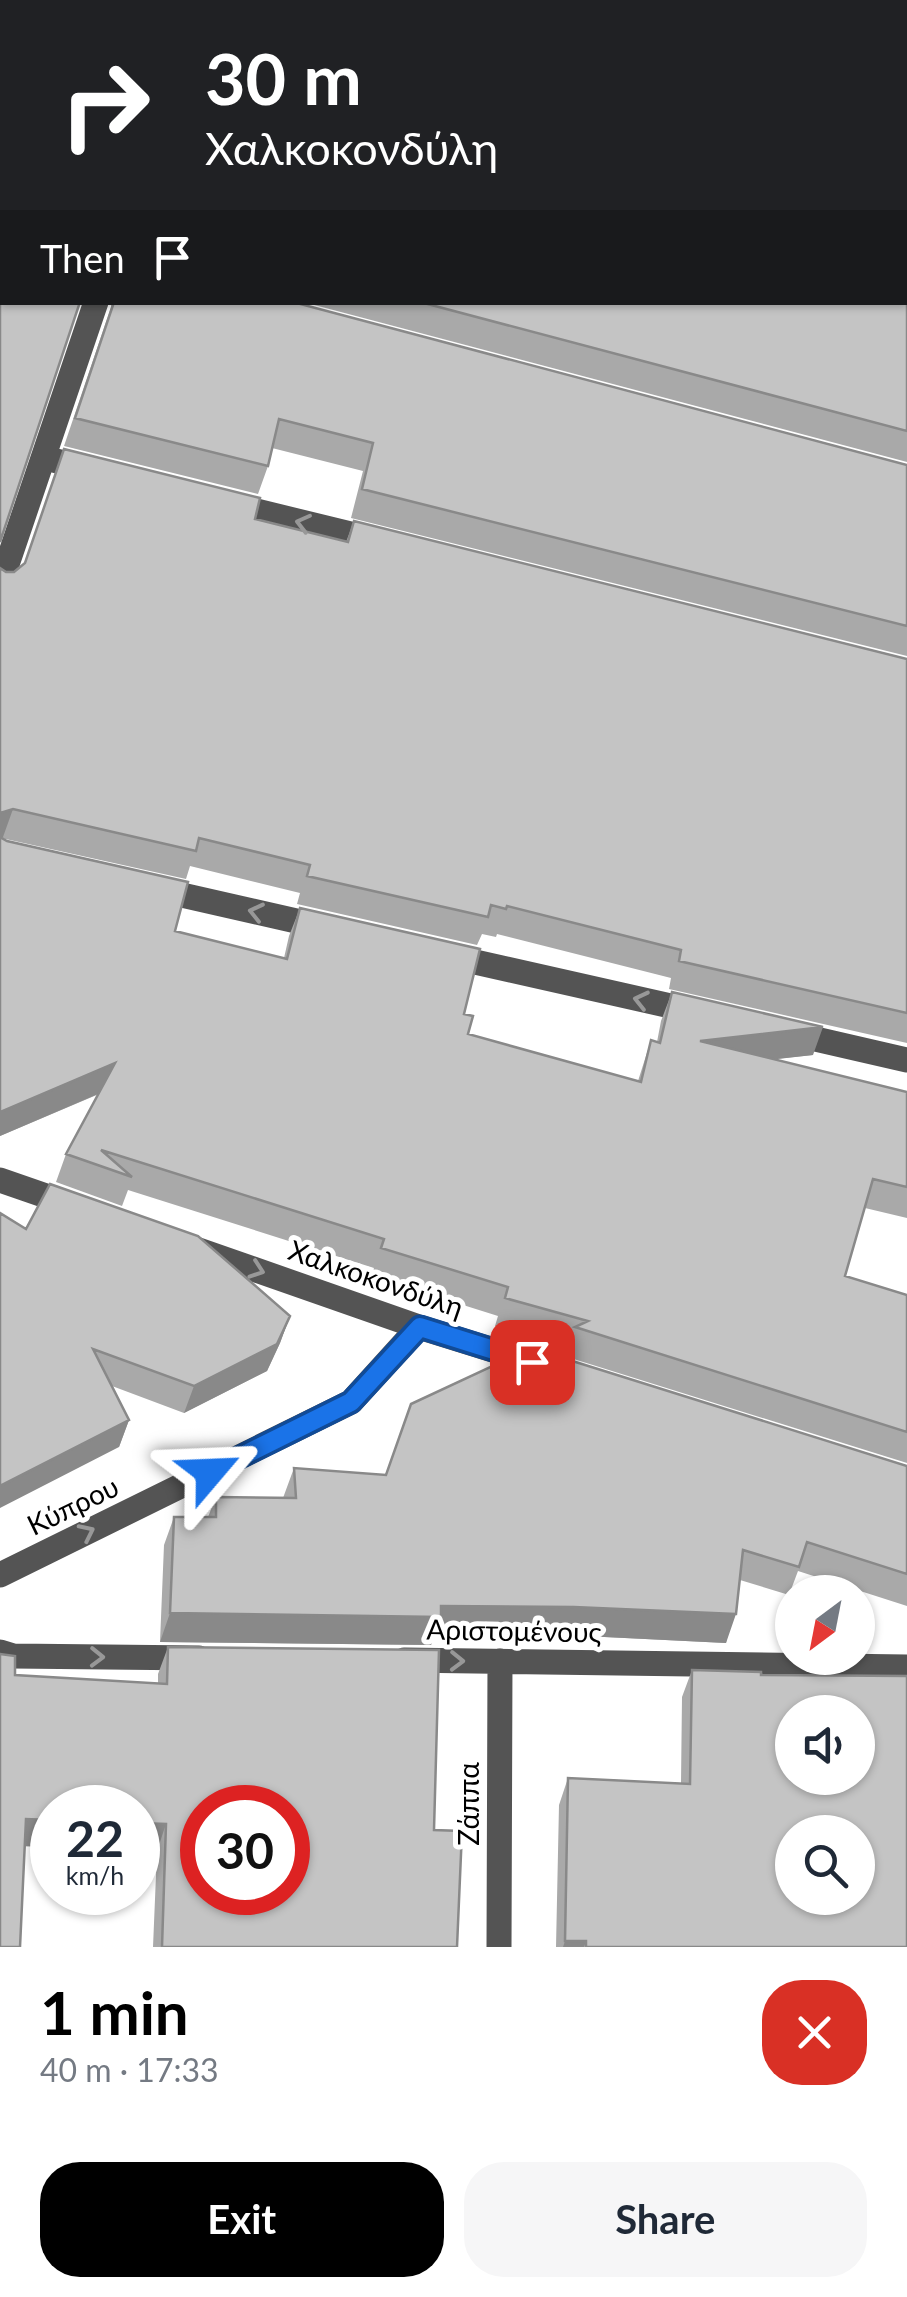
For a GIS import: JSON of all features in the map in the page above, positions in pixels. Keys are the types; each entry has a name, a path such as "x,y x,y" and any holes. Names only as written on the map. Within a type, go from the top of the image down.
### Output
{"street":[{"path":"0,585 95,305"},
{"path":"45,458 122,478"},
{"path":"198,496 409,549"},
{"path":"135,884 347,932"},
{"path":"424,950 714,1016"},
{"path":"752,1025 907,1060"},
{"path":"0,1180 91,1212"},
{"name":"Χαλκοκονδύλη","path":"164,1237 420,1327 570,1374"},
{"name":"Κύπρου","path":"0,1576 351,1402 420,1327"},
{"path":"0,1652 13,1656 227,1658"},
{"name":"Αριστομένους","path":"383,1660 907,1666"},
{"name":"Ζάππα","path":"499,1947 500,1661"}],"building":[{"path":"0,305 79,305 0,542"},
{"path":"113,305 304,305 907,465 907,626 362,489 373,443 279,419 268,466 75,418"},
{"path":"431,305 907,305 907,431"},
{"path":"64,449 260,498 255,519 348,542 354,521 907,659 907,1013 679,961 681,950 507,906 506,909 491,905 488,917 307,876 310,865 199,838 196,851 13,809 0,813 0,568 14,572 25,563"},
{"path":"0,837 188,882 175,931 287,959 300,908 480,949 464,1014 473,1016 468,1034 641,1082 651,1040 660,1043 672,992 823,1027 700,1041 907,1092 907,1187 873,1179 845,1276 907,1295 907,1432 575,1327 588,1321 505,1298 508,1287 381,1248 384,1239 101,1150 132,1177 66,1154 115,1063 0,1112"},
{"path":"50,1184 198,1236 290,1316 277,1344 194,1386 93,1349 129,1420 0,1486 0,1213 26,1229"},
{"path":"531,1348 907,1466 907,1574 807,1542 799,1567 743,1550 736,1614 441,1606 441,1617 170,1613 174,1517 216,1517 216,1497 296,1498 294,1468 386,1475 411,1404"},
{"path":"168,1647 439,1650 434,1830 462,1831 457,1947 162,1947 166,1824 160,1824 160,1785 30,1785 20,1947 0,1947 0,1654 15,1656 15,1675 167,1684"},
{"path":"692,1670 761,1675 907,1676 907,1947 586,1947 586,1941 565,1941 568,1778 690,1784"}],"route":[{"path":"210,1472 351,1402 420,1327 532,1362"}]}
